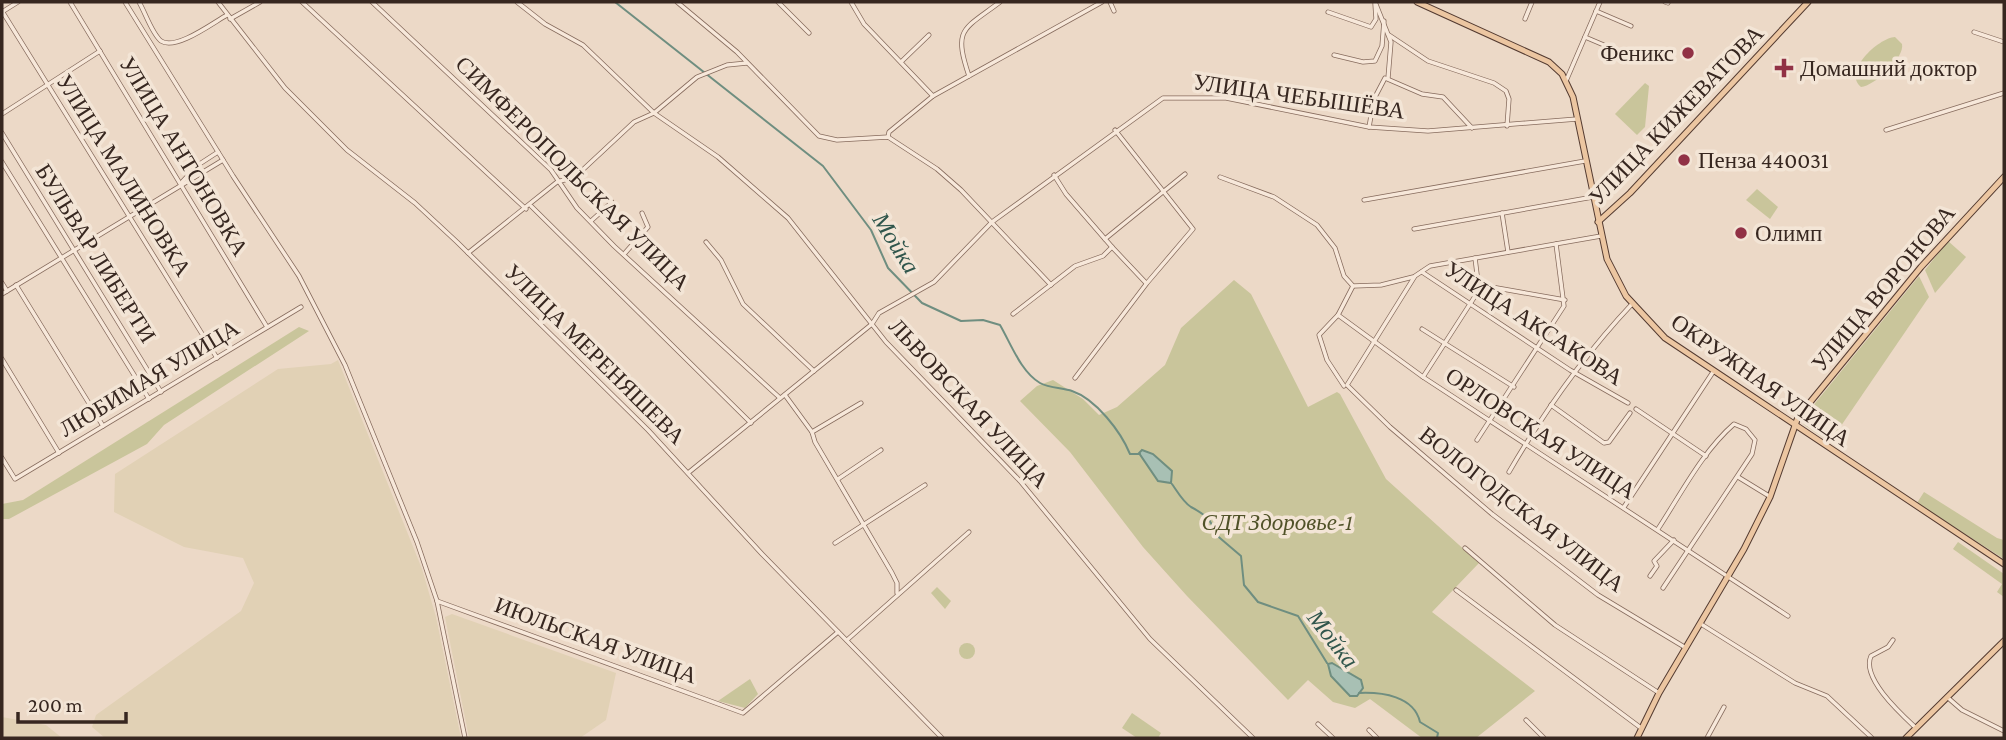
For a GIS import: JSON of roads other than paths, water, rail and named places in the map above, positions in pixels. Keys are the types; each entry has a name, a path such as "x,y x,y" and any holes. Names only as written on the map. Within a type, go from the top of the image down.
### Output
{"main road":[{"path":"1417,2 1549,62 1566,81"},
{"name":"УЛИЦА КИЖЕВАТОВА","path":"1598,222 1630,193 1808,2"},
{"name":"ОКРУЖНАЯ УЛИЦА","path":"1566,81 1577,119 1601,236 1615,279 1632,304 1665,338 1713,372 2004,564"},
{"name":"УЛИЦА ВОРОНОВА","path":"1637,738 1659,693 1728,576 1770,497 1793,426 1877,318 1961,221 2004,177"},
{"path":"1906,738 2004,640"}],"street":[{"path":"2,12 18,2"},
{"name":"УЛИЦА АНТОНОВКА","path":"70,2 267,327"},
{"path":"125,2 299,276 327,327 417,542 437,601 465,738"},
{"path":"139,2 159,39 168,43 182,41 260,2"},
{"name":"УЛИЦА МЕРЕНЯШЕВА","path":"218,2 285,88 348,150 415,203 468,253 688,473 942,738"},
{"path":"302,2 526,209"},
{"name":"СИМФЕРОПОЛЬСКАЯ УЛИЦА","path":"372,2 551,170 557,181 614,246 625,253 780,398"},
{"name":"ЛЬВОВСКАЯ УЛИЦА","path":"517,2 545,24 583,45 654,113 718,157 788,218 850,292 872,324 1020,481 1150,639 1252,738"},
{"path":"677,2 748,63 819,136 837,140 888,137 936,169 992,222 1052,285"},
{"path":"778,2 809,33"},
{"path":"851,2 864,24 933,96"},
{"path":"969,76 960,48 961,37 969,26 1000,2"},
{"path":"888,137 889,132 933,96 1102,2"},
{"path":"1110,2 1114,11"},
{"path":"1328,12 1373,26 1376,19 1375,2"},
{"path":"1375,2 1390,35 1392,51 1388,78"},
{"path":"1525,19 1532,2"},
{"path":"1566,81 1600,2"},
{"path":"1596,11 1631,26"},
{"name":"УЛИЦА МАЛИНОВКА","path":"2,12 217,358"},
{"path":"1334,55 1363,62 1375,61 1382,46 1384,21"},
{"path":"1974,32 2004,42"},
{"path":"901,62 929,35"},
{"path":"1390,35 1428,61 1506,91 1509,99 1507,126"},
{"path":"1585,37 1625,54"},
{"path":"2,114 100,51"},
{"path":"468,253 531,206 557,181 575,177 634,122 654,113 705,73 748,63"},
{"path":"1369,127 1374,99 1382,80 1388,78 1422,94 1443,97 1472,128"},
{"path":"1886,130 2004,93"},
{"name":"УЛИЦА ЧЕБЫШЁВА","path":"688,473 872,324 879,313 909,298 939,277 992,222 1115,130 1163,99 1179,96 1226,98 1369,127 1428,131 1577,119"},
{"path":"1075,378 1193,229 1166,190 1115,130"},
{"name":"БУЛЬВАР ЛИБЕРТИ","path":"2,133 161,392"},
{"path":"180,183 198,165 218,152"},
{"path":"2,294 180,183 202,175 223,160"},
{"path":"1364,200 1586,161"},
{"name":"БУЛЬВАР ЛИБЕРТИ","path":"2,162 149,399"},
{"path":"1105,239 1185,174"},
{"path":"1054,175 1066,194 1147,284"},
{"path":"1220,177 1274,197 1317,225 1335,248 1344,276 1353,286"},
{"path":"1414,229 1593,197"},
{"path":"591,221 612,202"},
{"path":"531,206 751,423"},
{"path":"625,253 648,227 642,214"},
{"path":"1502,214 1508,252"},
{"path":"1353,286 1381,285 1415,276 1436,264 1601,236"},
{"path":"706,242 721,260 743,304 814,372"},
{"path":"1477,440 1563,310 1565,300 1556,244"},
{"path":"1013,314 1075,267 1103,256 1112,247"},
{"path":"1423,377 1480,285 1475,258"},
{"name":"УЛИЦА АКСАКОВА","path":"1422,272 1575,373 1628,403"},
{"path":"1346,386 1376,344 1415,276"},
{"path":"2,283 7,291"},
{"path":"16,285 103,426"},
{"path":"1480,285 1565,300"},
{"path":"1338,315 1353,286"},
{"path":"1509,472 1551,405 1632,304"},
{"name":"ЛЮБИМАЯ УЛИЦА","path":"2,458 15,479 301,307"},
{"name":"ОРЛОВСКАЯ УЛИЦА","path":"1338,315 1423,377 1788,616"},
{"name":"ВОЛОГОДСКАЯ УЛИЦА","path":"1338,315 1319,335 1327,360 1346,386 1492,514 1598,595 1686,648"},
{"path":"1422,329 1514,387"},
{"path":"2,359 59,453"},
{"path":"1624,507 1713,372"},
{"path":"785,395 812,432 895,580 897,593"},
{"path":"812,432 861,403"},
{"path":"1551,405 1604,443 1609,442 1630,413"},
{"name":"УЛИЦА АКСАКОВА","path":"1636,409 1706,456"},
{"path":"1658,529 1706,456 1732,426 1739,425 1754,437 1752,454 1663,588"},
{"path":"838,479 881,450"},
{"path":"1738,477 1770,497"},
{"path":"835,543 925,485"},
{"path":"847,640 969,532"},
{"path":"1650,576 1657,566 1654,561 1674,540"},
{"path":"1465,548 1555,625 1659,693"},
{"path":"1456,590 1641,729"},
{"name":"ИЮЛЬСКАЯ УЛИЦА","path":"437,601 743,713 838,632"},
{"path":"1700,624 1785,678 1827,696 1872,738"},
{"path":"1893,640 1871,656 1869,666 1886,699 1916,728"},
{"path":"1947,697 1962,710 2004,731"},
{"path":"1707,738 1724,707"},
{"path":"1526,720 1544,738"},
{"path":"1318,724 1333,738"},
{"path":"1369,730 1377,738"}],"waterway":[{"name":"Мойка","path":"615,2 823,166 871,230 888,268 922,303 961,321 983,320 1000,325 1012,349 1033,378 1044,385 1072,391 1090,401 1121,436 1130,454 1140,454"},
{"name":"Мойка","path":"1172,484 1185,502 1209,520 1214,533 1241,556 1244,585 1258,602 1298,616 1327,663"},
{"name":"Мойка","path":"1359,693 1377,693 1404,701 1417,713 1420,722 1438,733 1437,738"}],"place":[{"name":"Феникс","path":"1688,53"},
{"name":"Домашний доктор","path":"1784,68"},
{"name":"Пенза 440031","path":"1684,160"},
{"name":"Олимп","path":"1741,233"}],"park label":[{"name":"СДТ Здоровье-1","path":"1277,522"}]}
